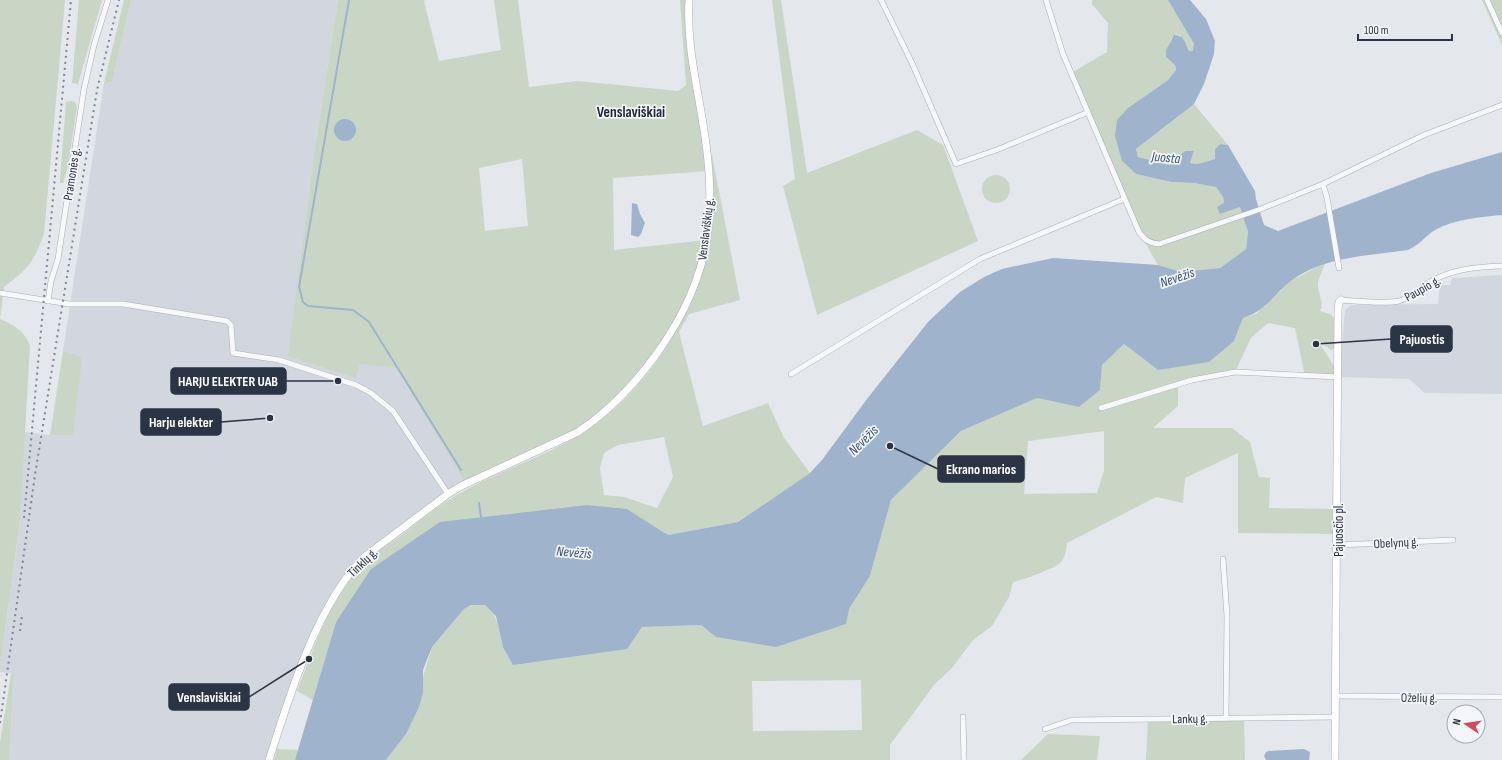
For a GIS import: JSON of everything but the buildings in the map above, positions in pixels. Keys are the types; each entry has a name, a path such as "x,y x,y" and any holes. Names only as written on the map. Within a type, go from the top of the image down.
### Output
{"main road":[{"name":"Venslaviškių g.","path":"549,446 578,432 612,405 662,345 680,316 699,272 708,222 709,184 706,143 694,77 689,0"},
{"name":"Pajuosčio pl.","path":"1335,760 1338,545 1338,309 1339,302 1341,300"},
{"name":"Tinklų g.","path":"269,760 319,624 337,591 354,568 364,557 448,494 461,486 549,446"}],"street":[{"name":"Pramonės g.","path":"48,301 51,281 59,251 84,89 94,45 108,0"},
{"path":"881,0 912,63 956,164 999,149 1086,113"},
{"path":"1046,0 1063,54 1086,113 1139,232 1150,243 1159,244 1261,210 1323,184 1424,135 1502,106"},
{"path":"1487,0 1502,34"},
{"path":"1323,184 1327,198 1339,268"},
{"path":"792,374 980,259 1124,199"},
{"name":"Paupio g.","path":"1341,300 1398,301 1412,295 1428,283 1448,274 1474,267 1502,266"},
{"path":"0,293 69,304 123,304 227,321 232,325 233,353 279,360 356,385 371,393 393,411 448,494"},
{"path":"1101,408 1192,380 1235,372 1339,377"},
{"name":"Obelynų g.","path":"1338,545 1453,540"},
{"path":"1223,559 1227,616 1226,718"},
{"name":"Oželių g.","path":"1336,696 1502,697"},
{"path":"963,717 964,760"},
{"name":"Lankų g.","path":"1045,729 1072,720 1336,717"}],"shaded area":[{"path":"131,0 338,0 316,142 356,378 360,363 396,368 464,481 436,498 367,550 344,574 320,615 265,760 9,760 14,674 0,672 0,667 20,521 24,432 50,435 82,356 63,351 104,83 112,82"},
{"path":"1502,275 1502,394 1425,393 1409,379 1339,377 1345,310 1351,305 1438,304 1440,285 1450,285 1452,278"}],"green space":[{"path":"0,0 65,0 44,234 37,252 25,270 4,287 0,319"},
{"path":"79,0 102,0 78,84 72,83"},
{"path":"124,0 131,0 112,82 104,83"},
{"path":"338,0 426,0 424,1 439,61 501,50 494,0 518,0 529,87 578,81 678,91 686,85 680,0 689,0 709,171 613,178 614,250 706,240 680,316 645,367 593,421 464,481 396,368 360,364 356,378 288,356 316,142","holes":["522,159 528,226 485,231 479,168"]},
{"path":"772,0 781,0 807,173 917,130 943,145 978,241 817,315 783,186 795,179"},
{"path":"1092,0 1168,0 1194,44 1193,51 1189,51 1180,35 1176,34 1169,44 1166,57 1175,65 1176,70 1168,80 1128,108 1122,161 1136,174 1171,182 1194,183 1216,187 1223,197 1224,203 1240,206 1248,232 1246,249 1220,268 1181,272 1158,265 1139,232 1071,73 1107,52 1108,23 1092,4"},
{"path":"1482,0 1502,0 1502,45"},
{"path":"66,102 75,102 77,107 68,166 63,183 60,183"},
{"path":"1194,104 1228,145 1220,144 1215,149 1215,159 1197,164 1190,163 1194,151 1185,151 1170,165 1138,157 1136,149"},
{"path":"712,155 740,300 689,314 679,332 703,426 768,403 784,438 810,473 738,522 668,535 627,509 336,622 313,700 297,691 329,613 347,584 367,561 377,552 455,496 484,480 546,453 576,437 598,422 620,404 658,359 688,308 699,282 706,256 709,244 712,206","holes":["664,437 673,477 657,508 624,497 604,495 600,468 604,453 618,445"]},
{"path":"996,175 1006,179 1010,189 1006,199 996,203 986,199 982,189 986,179"},
{"path":"1326,262 1318,283 1322,304 1320,311 1330,314 1337,321 1337,347 1331,350 1318,341 1334,366 1339,377 1305,376 1295,328 1268,323 1251,338 1235,372 1178,384 1178,406 1153,428 1232,428 1250,442 1259,477 1270,478 1269,508 1338,509 1338,534 1238,533 1238,453 1185,478 1183,503 1156,497 1067,543 1066,552 1062,561 1054,567 1013,582 1009,597 992,626 973,640 952,668 934,685 890,745 890,760 386,760 406,734 432,647 464,609 482,604 489,608 497,621 503,647 642,627 701,625 716,637 849,609 870,576 891,500 961,431 1037,398 1079,407 1100,390 1102,365 1124,344 1158,370 1234,341 1243,318 1256,314 1291,281","holes":["1104,431 1104,471 1097,493 1024,494 1028,441","861,680 862,730 753,731 752,681"]},
{"path":"0,319 22,332 30,346 20,520 0,667"},
{"path":"63,351 82,356 73,435 50,435"},
{"path":"11,674 14,674 9,760 0,760 0,743"},
{"path":"1148,718 1202,721 1244,721 1245,760 1146,760"},
{"path":"1048,734 1100,736 1097,760 1021,760"},
{"path":"277,749 298,750 295,760 274,760"}],"water":[{"name":"Nevėžis","path":"1168,0 1190,0 1206,19 1215,41 1214,54 1204,84 1194,104 1136,149 1138,157 1170,165 1185,151 1194,151 1190,163 1197,164 1215,159 1215,149 1220,144 1228,145 1255,191 1264,225 1278,231 1431,173 1502,152 1502,215 1468,219 1451,223 1435,230 1408,250 1347,258 1318,266 1304,273 1285,286 1264,307 1243,318 1234,341 1209,362 1158,370 1124,344 1102,365 1100,390 1079,407 1037,398 961,431 891,500 870,576 849,609 846,624 776,647 716,637 701,625 642,627 627,649 513,665 503,647 496,616 485,605 471,605 464,609 432,647 423,670 423,693 419,707 406,734 386,760 295,760 336,622 371,569 440,522 587,505 627,509 668,535 738,522 810,473 822,460 867,399 928,322 960,292 984,277 1002,269 1053,258 1158,265 1181,272 1220,268 1246,249 1248,232 1240,207 1220,214 1217,207 1224,203 1223,197 1216,187 1194,183 1171,182 1136,174 1122,161 1115,136 1117,120 1128,108 1168,80 1176,70 1175,65 1166,57 1166,50 1174,35 1180,36 1185,42 1189,51 1193,51 1194,44"},
{"path":"345,119 353,122 356,130 353,138 345,141 337,138 334,130 337,122"},
{"path":"632,203 637,204 645,223 641,234 638,237 631,235"},
{"path":"1304,749 1310,752 1309,760 1266,760 1264,756 1266,752 1269,751"}],"waterway":[{"path":"349,0 299,287 303,302 308,306 353,310 369,322 461,470"},
{"path":"479,503 481,517"}],"railway":[{"path":"24,518 71,0"},
{"path":"0,723 35,475 97,90 119,0"},
{"path":"20,631 22,615"}],"place":[{"name":"Pajuostis","path":"1316,344"},
{"name":"HARJU ELEKTER UAB","path":"338,381"},
{"name":"Harju elekter","path":"270,418"},
{"name":"Ekrano marios","path":"890,446"},
{"name":"Venslaviškiai","path":"309,659"}],"district":[{"name":"Venslaviškiai","path":"631,112"}],"water label":[{"name":"Juosta","path":"1166,157"}]}
